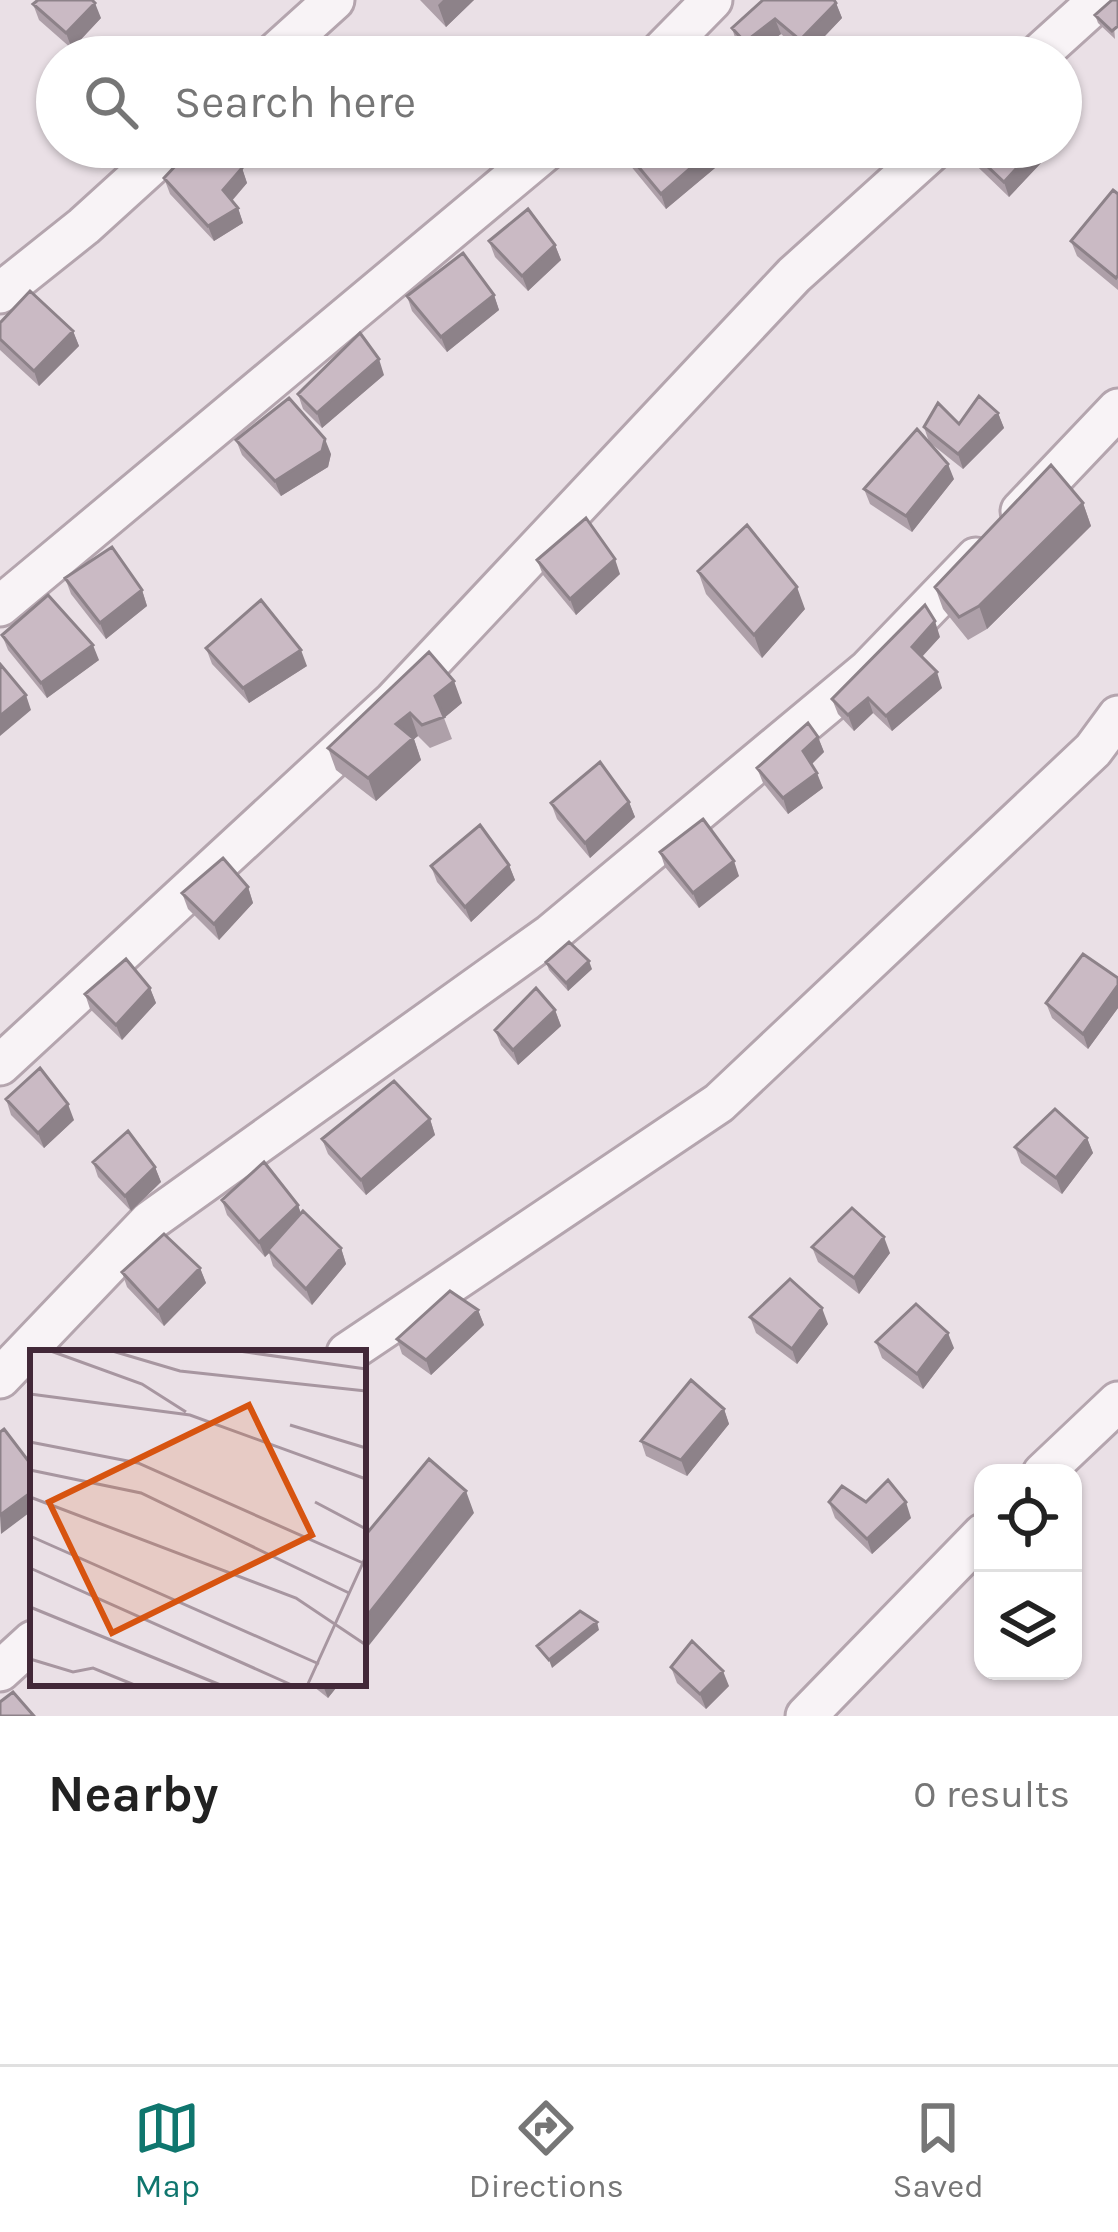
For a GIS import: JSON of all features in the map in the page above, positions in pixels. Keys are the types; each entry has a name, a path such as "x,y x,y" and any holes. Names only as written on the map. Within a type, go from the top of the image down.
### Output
{"street":[{"path":"294,36 334,0"},
{"path":"677,36 712,0"},
{"path":"1059,36 1099,0"},
{"path":"0,293 149,168"},
{"path":"0,607 525,168"},
{"path":"0,1065 394,701 794,275 913,168"},
{"path":"0,1378 150,1221 551,934 868,670 1118,410"},
{"path":"351,1350 719,1103 1093,750 1118,716"},
{"path":"1053,1464 1118,1402"},
{"path":"806,1716 974,1543"},
{"path":"0,1671 30,1644"}],"building":[{"path":"38,0 95,3 66,33 33,4"},
{"path":"763,0 836,3 804,36 795,36 775,19 753,36 739,36 732,28"},
{"path":"1118,0 1118,26 1112,31 1095,15"},
{"path":"173,168 242,168 223,190 238,208 208,226 164,178"},
{"path":"639,168 691,168 661,194"},
{"path":"989,168 1017,168 1004,182"},
{"path":"1113,190 1118,194 1116,278 1071,241"},
{"path":"528,209 555,245 522,276 489,241"},
{"path":"463,253 494,295 441,337 407,296"},
{"path":"30,291 73,331 34,371 0,339 0,323"},
{"path":"360,333 379,359 317,413 298,394"},
{"path":"979,396 998,413 958,454 924,427 938,403 959,424"},
{"path":"289,398 325,439 322,451 275,481 236,440"},
{"path":"917,429 948,464 906,516 864,489"},
{"path":"1051,465 1083,503 979,606 959,617 935,587"},
{"path":"586,518 615,559 570,599 537,560"},
{"path":"747,525 797,587 754,635 698,571"},
{"path":"112,547 142,590 100,623 65,578"},
{"path":"48,595 93,645 41,683 2,635"},
{"path":"261,600 301,650 243,688 206,648"},
{"path":"925,605 935,621 912,647 937,672 886,716 868,698 848,715 832,699"},
{"path":"429,652 454,681 435,696 444,717 422,725 410,713 396,724 413,738 368,778 328,748"},
{"path":"0,664 26,695 0,716"},
{"path":"808,723 818,737 803,751 817,773 783,798 757,768"},
{"path":"600,762 629,802 585,843 551,803"},
{"path":"703,819 734,861 693,893 660,852"},
{"path":"480,825 509,865 465,907 431,866"},
{"path":"223,858 248,887 214,924 182,893"},
{"path":"569,942 589,961 566,983 546,962"},
{"path":"1083,954 1118,978 1118,985 1083,1034 1046,1003"},
{"path":"126,959 150,988 116,1025 85,994"},
{"path":"536,988 555,1010 513,1050 495,1030"},
{"path":"40,1068 68,1104 38,1133 6,1099"},
{"path":"394,1081 430,1119 361,1180 322,1139"},
{"path":"1055,1109 1087,1138 1056,1178 1015,1147"},
{"path":"128,1131 155,1167 125,1196 93,1162"},
{"path":"264,1162 298,1205 259,1242 222,1200"},
{"path":"852,1208 884,1237 854,1278 812,1247"},
{"path":"303,1211 341,1248 306,1289 268,1250"},
{"path":"164,1234 200,1268 158,1311 122,1272"},
{"path":"790,1279 822,1308 792,1349 750,1317"},
{"path":"450,1291 478,1310 426,1360 397,1339"},
{"path":"916,1304 948,1333 917,1374 876,1342"},
{"path":"691,1380 724,1409 681,1460 641,1441"},
{"path":"4,1429 30,1463 30,1493 0,1515 0,1432"},
{"path":"429,1459 466,1491 366,1617 366,1534"},
{"path":"888,1480 906,1502 867,1539 829,1502 842,1486 866,1502"},
{"path":"580,1611 597,1622 549,1660 537,1646"},
{"path":"692,1641 723,1671 700,1694 671,1667"},
{"path":"13,1692 34,1716 0,1716 0,1702"}]}
